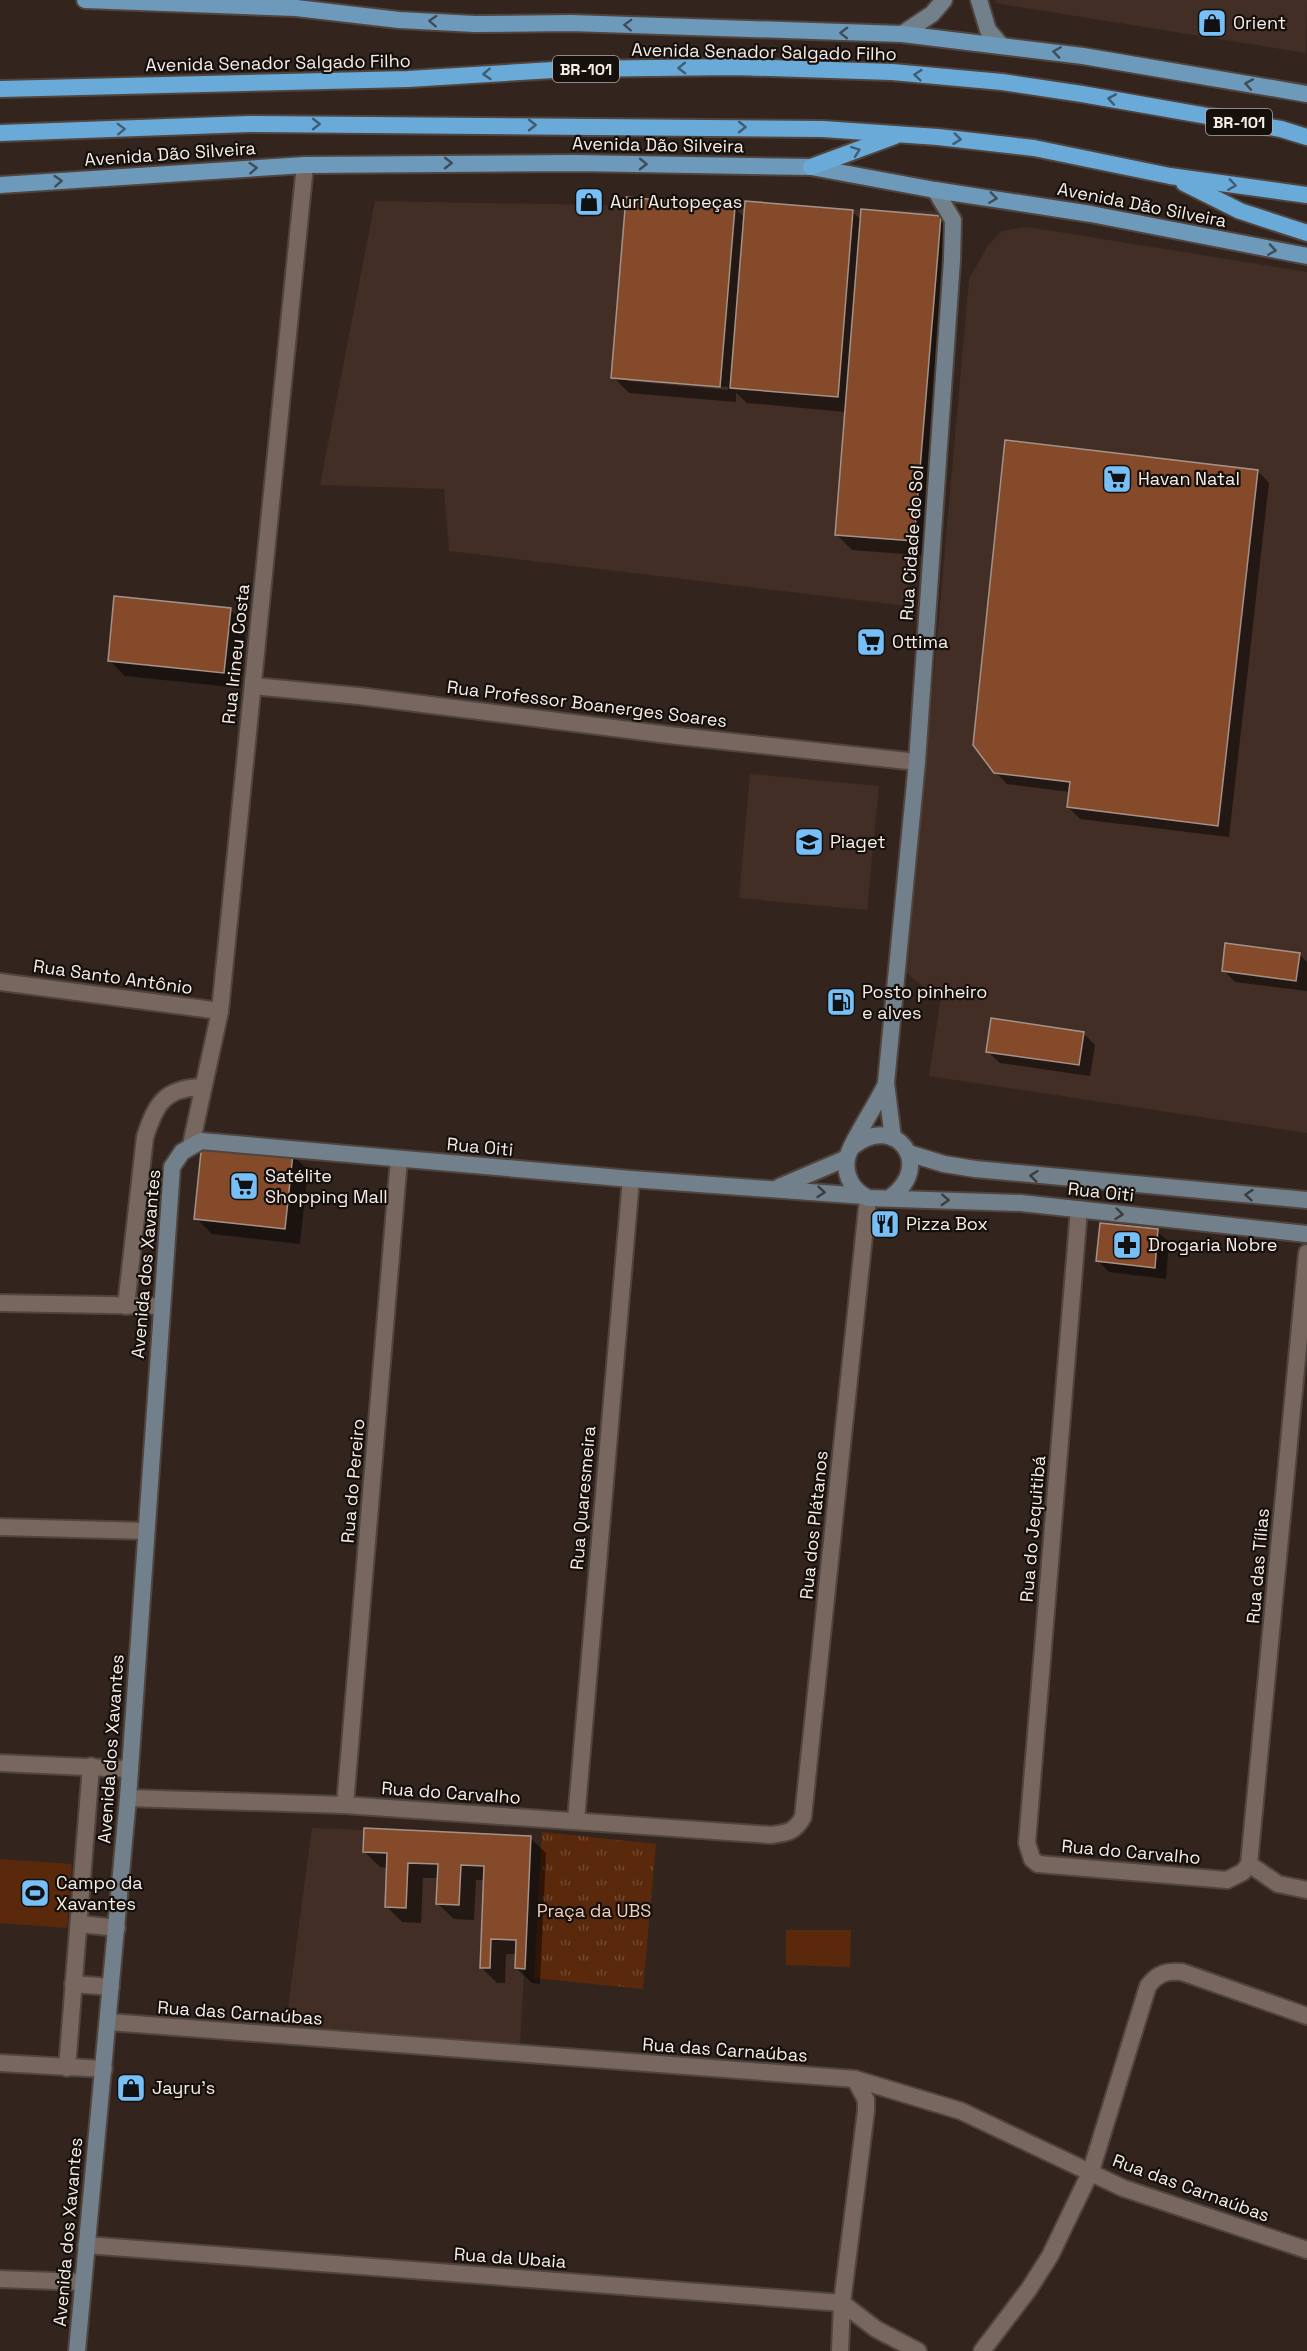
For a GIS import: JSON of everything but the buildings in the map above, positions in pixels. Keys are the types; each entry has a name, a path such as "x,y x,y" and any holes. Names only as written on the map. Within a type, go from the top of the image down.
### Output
{"highway":[{"name":"Avenida Senador Salgado Filho","path":"0,89 408,79 570,69 735,67 892,72 1002,82 1082,94 1281,129 1307,137"},
{"path":"1281,129 1307,122"},
{"path":"0,133 261,124 823,129 901,134 1034,148 1170,176 1307,195"},
{"path":"811,167 901,134"},
{"path":"1170,176 1240,211 1307,233"}],"main road":[{"name":"Avenida Senador Salgado Filho","path":"85,0 296,8 399,20 476,24 571,23 902,34 1000,44 1307,94"},
{"path":"902,34 932,14 944,0"},
{"path":"979,0 988,30 1000,44"},
{"name":"Avenida Dão Silveira","path":"0,185 305,165 575,162 811,167 935,190 1091,214 1307,256"},
{"name":"Rua Cidade do Sol","path":"893,1138 886,1083 917,762 953,220 935,190"},
{"name":"Rua Cidade do Sol","path":"850,1152 886,1083"},
{"path":"872,1136 893,1138 908,1153 911,1171 905,1187 891,1197 866,1197 850,1182 850,1152 872,1136"},
{"name":"Rua Oiti","path":"186,1148 201,1141 866,1197"},
{"name":"Avenida dos Xavantes","path":"77,2351 128,1798 171,1167 186,1148"},
{"name":"Rua Oiti","path":"778,1188 850,1152"},
{"name":"Rua Oiti","path":"908,1153 944,1164 975,1170 1307,1200"},
{"name":"Rua Oiti","path":"891,1197 1021,1203 1307,1234"}],"street":[{"name":"Rua Irineu Costa","path":"186,1148 220,1011 305,165"},
{"name":"Rua Professor Boanerges Soares","path":"253,686 359,696 669,735 917,762"},
{"name":"Rua Santo Antônio","path":"0,982 220,1011"},
{"name":"Avenida dos Xavantes","path":"126,1306 145,1137 153,1113 169,1093 182,1088 202,1087"},
{"name":"Rua do Pereiro","path":"345,1805 399,1159"},
{"name":"Rua Quaresmeira","path":"576,1821 631,1179"},
{"name":"Rua dos Plátanos","path":"771,1835 788,1833 797,1828 803,1818 866,1197"},
{"name":"Rua do Jequitibá","path":"1028,1851 1079,1209"},
{"name":"Rua das Tílias","path":"1249,1864 1307,1253"},
{"path":"0,1303 161,1306"},
{"path":"0,1527 146,1531"},
{"path":"0,1763 129,1769"},
{"name":"Avenida dos Xavantes","path":"67,2068 91,1766"},
{"name":"Rua do Carvalho","path":"128,1798 345,1805 771,1835"},
{"name":"Rua do Carvalho","path":"1028,1851 1038,1864 1227,1880 1236,1876 1249,1864"},
{"path":"1249,1864 1278,1884 1307,1890"},
{"path":"80,1924 117,1928"},
{"path":"982,2351 1029,2289 1050,2256 1091,2171 1148,1986 1154,1978 1169,1971 1182,1972 1307,2016"},
{"path":"73,1984 111,1987"},
{"name":"Rua das Carnaúbas","path":"108,2022 855,2079 961,2111 1123,2188 1307,2250"},
{"path":"0,2063 104,2070"},
{"path":"840,2351 842,2303 866,2111 866,2100 855,2079"},
{"name":"Rua da Ubaia","path":"86,2245 842,2303"},
{"path":"0,2279 82,2283"},
{"path":"842,2303 876,2329 918,2351"}],"shaded area":[{"name":"Orient","path":"996,0 1307,0 1306,53 995,3"},
{"path":"375,201 937,211 907,606 449,551 444,489 320,485"},
{"name":"Havan Natal","path":"1028,227 1307,272 1307,1133 929,1076 941,996 933,995 904,971 920,829 969,279 988,245 1002,231"},
{"name":"Piaget","path":"750,774 879,786 867,910 739,898"},
{"path":"312,1828 531,1836 520,2048 285,2030"}],"green space":[{"name":"Praça da UBS","path":"542,1832 656,1844 643,1989 534,1978"},
{"name":"Campo da Xavantes","path":"0,1859 72,1864 67,1928 0,1923"},
{"path":"786,1930 851,1930 850,1967 786,1965"}],"place":[{"name":"Orient","path":"1212,23"},
{"name":"Auri Autopeças","path":"589,202"},
{"name":"Havan Natal","path":"1117,479"},
{"name":"Ottima","path":"871,642"},
{"name":"Piaget","path":"809,842"},
{"name":"Posto pinheiro e alves","path":"841,1002"},
{"name":"Satélite Shopping Mall","path":"244,1186"},
{"name":"Pizza Box","path":"885,1224"},
{"name":"Drogaria Nobre","path":"1127,1245"},
{"name":"Campo da Xavantes","path":"35,1893"},
{"name":"Jayru's","path":"131,2088"}]}
